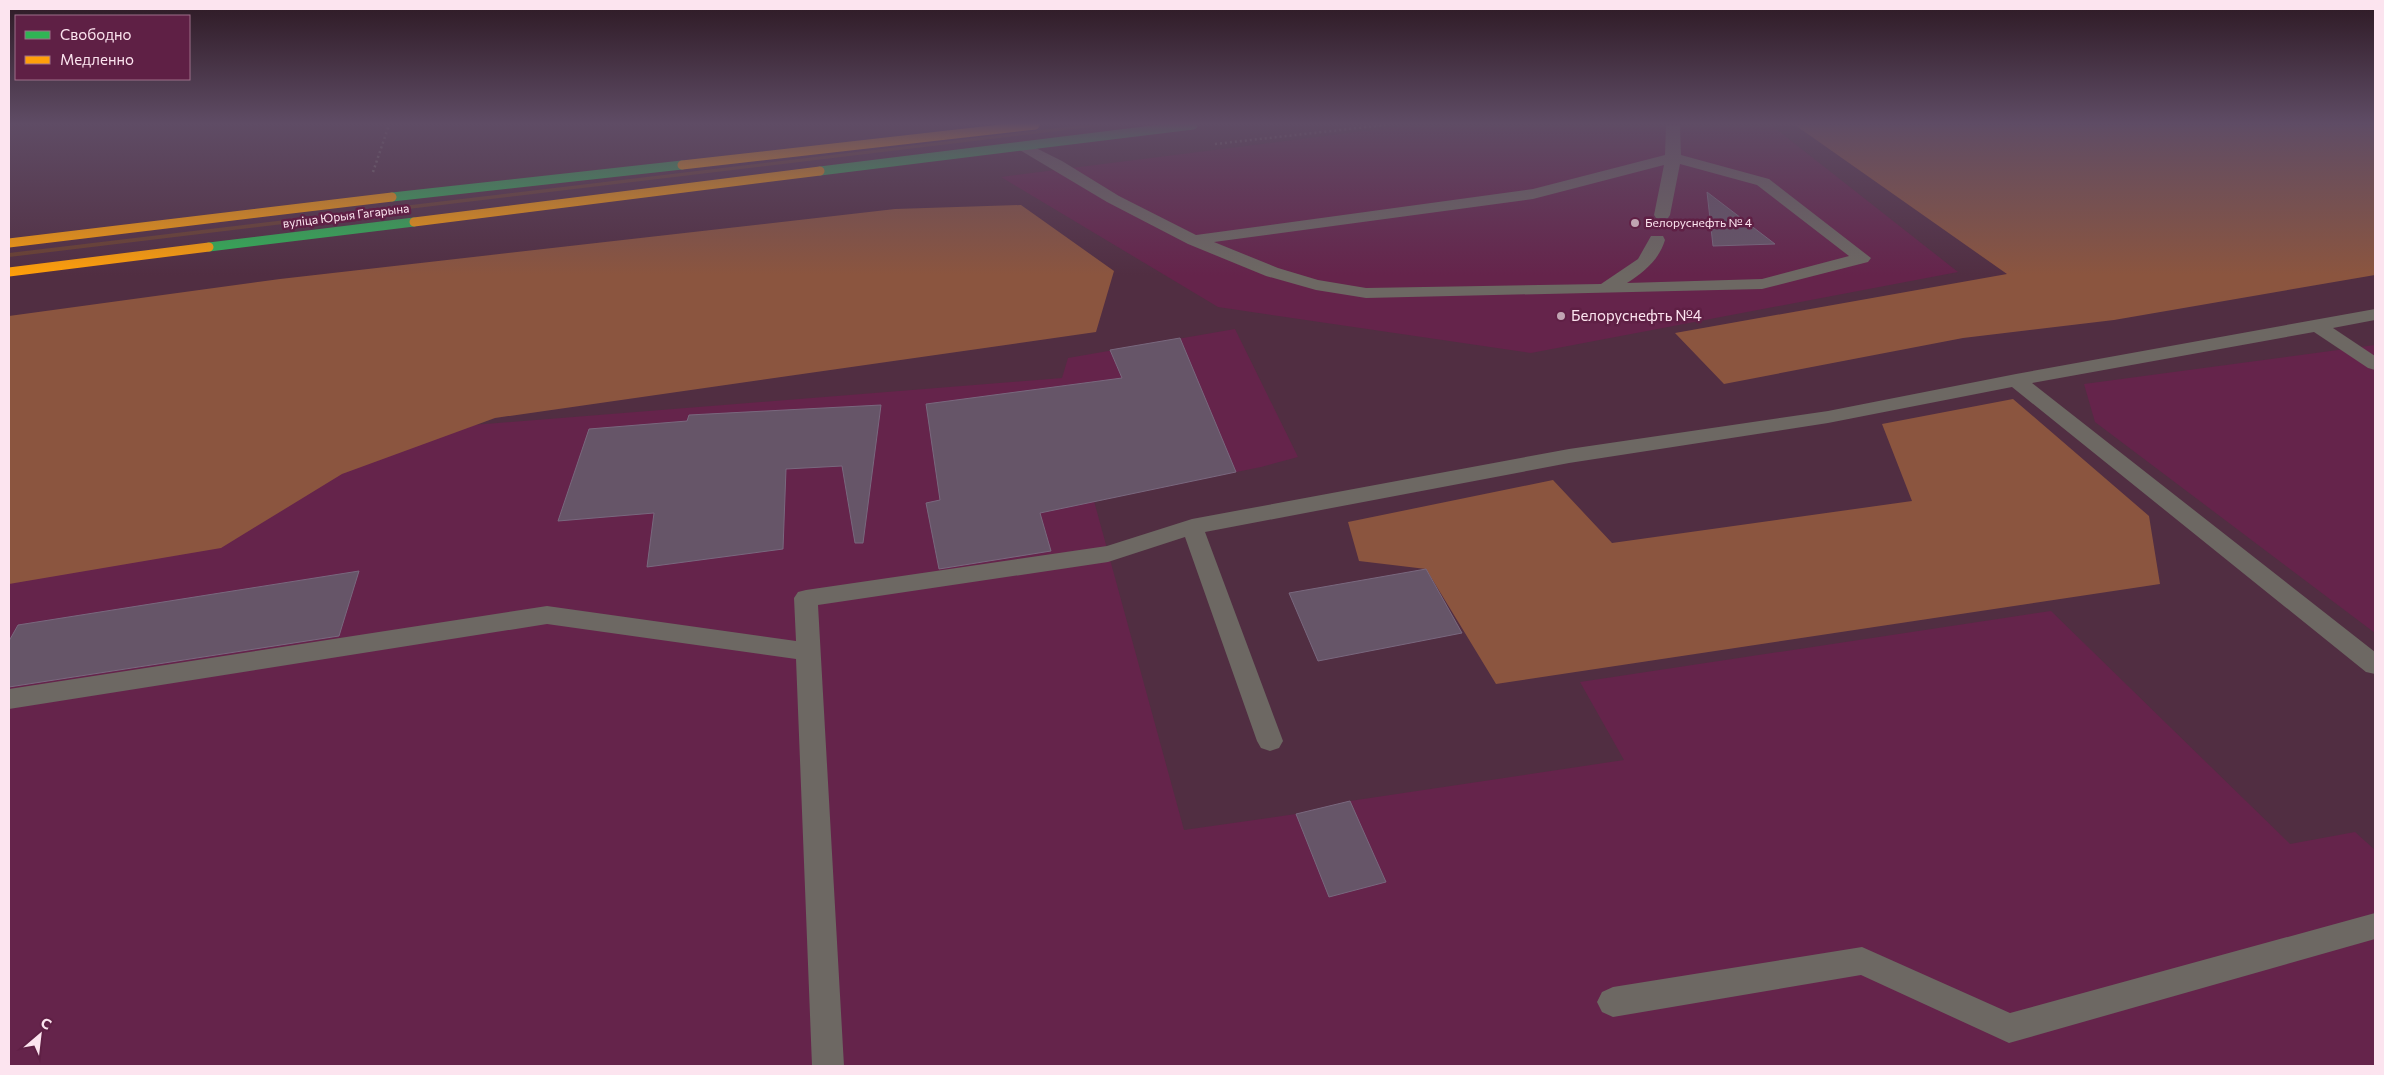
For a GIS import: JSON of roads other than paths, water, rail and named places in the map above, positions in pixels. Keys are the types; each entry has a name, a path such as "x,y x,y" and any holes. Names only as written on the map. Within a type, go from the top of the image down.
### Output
{"main road":[{"name":"вуліца Юрыя Гагарына","path":"9,243 587,175"},
{"name":"вуліца Юрыя Гагарына","path":"9,272 787,175"}],"lane":[{"path":"1075,175 1113,199 1194,240 1272,272 1316,284 1366,293 1762,284 1862,258 1763,182 1737,175"},
{"path":"1194,240 1533,194 1606,175"},
{"path":"1662,215 1670,175"},
{"path":"1605,289 1635,270 1656,250 1657,240"},
{"path":"828,1066 806,598 1108,554 1192,527 1569,456 1828,418 2016,380 2375,315"},
{"path":"2317,326 2375,364"},
{"path":"2016,380 2375,665"},
{"path":"1192,527 1270,742"},
{"path":"9,699 547,614 809,652"},
{"path":"1613,1002 1862,961 2009,1028 2375,926"}],"place":[{"name":"Белоруснефть № 4","path":"1635,223"},
{"name":"Белоруснефть №4","path":"1561,316"}]}
